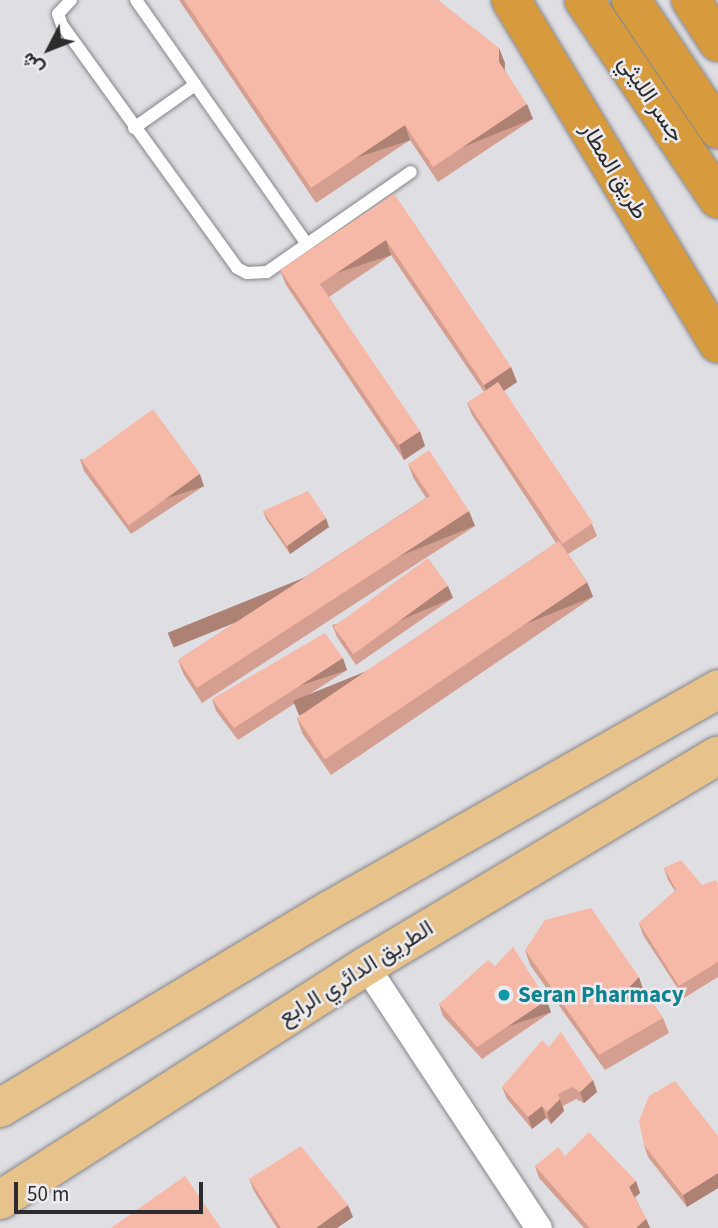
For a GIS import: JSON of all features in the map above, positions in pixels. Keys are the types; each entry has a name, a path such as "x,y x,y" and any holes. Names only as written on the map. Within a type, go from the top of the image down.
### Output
{"highway":[{"name":"طريق المطار","path":"511,0 718,343"},
{"name":"جسر الليثي","path":"584,0 718,199"},
{"name":"جسر الليثي","path":"631,0 718,129"},
{"path":"691,0 718,42"}],"main road":[{"path":"0,1108 328,911 718,689"},
{"name":"الطريق الدائري الرابع","path":"0,1200 366,966 718,755"}],"street":[{"path":"366,966 539,1228"}],"lane":[{"path":"71,0 60,9 59,20 237,268 247,273 267,272 411,172"},
{"path":"136,0 307,244"},
{"path":"134,128 195,85"}],"building":[{"path":"184,0 438,0 499,48 499,62 527,104 433,167 405,125 311,188"},
{"path":"394,194 511,367 484,385 386,240 320,284 420,431 399,445 280,270"},
{"path":"498,382 593,523 562,544 467,403"},
{"path":"153,409 200,474 129,525 82,461"},
{"path":"429,450 469,511 197,688 178,660 430,496 408,464"},
{"path":"308,491 326,518 287,546 263,511"},
{"path":"559,541 587,582 325,759 297,718"},
{"path":"428,558 448,586 353,654 333,627"},
{"path":"325,633 343,658 234,728 212,699"},
{"path":"681,860 702,885 716,880 718,884 718,962 679,986 639,923 676,890 664,868"},
{"path":"591,908 639,977 617,999 623,1003 644,989 663,1018 599,1055 525,950 545,920"},
{"name":"Seran Pharmacy","path":"513,947 547,1000 477,1047 439,1004 488,960 495,966"},
{"path":"561,1032 593,1080 580,1092 572,1087 558,1094 560,1099 547,1112 542,1106 528,1117 502,1087 542,1040 549,1047"},
{"path":"675,1081 718,1136 718,1173 683,1195 644,1145 639,1121 649,1096"},
{"path":"589,1132 636,1181 629,1187 646,1219 636,1228 590,1228 535,1166 558,1147 565,1156"},
{"path":"301,1146 348,1205 316,1228 281,1228 249,1179"},
{"path":"185,1176 221,1228 111,1228"}],"place":[{"name":"Seran Pharmacy","path":"504,995"}]}
